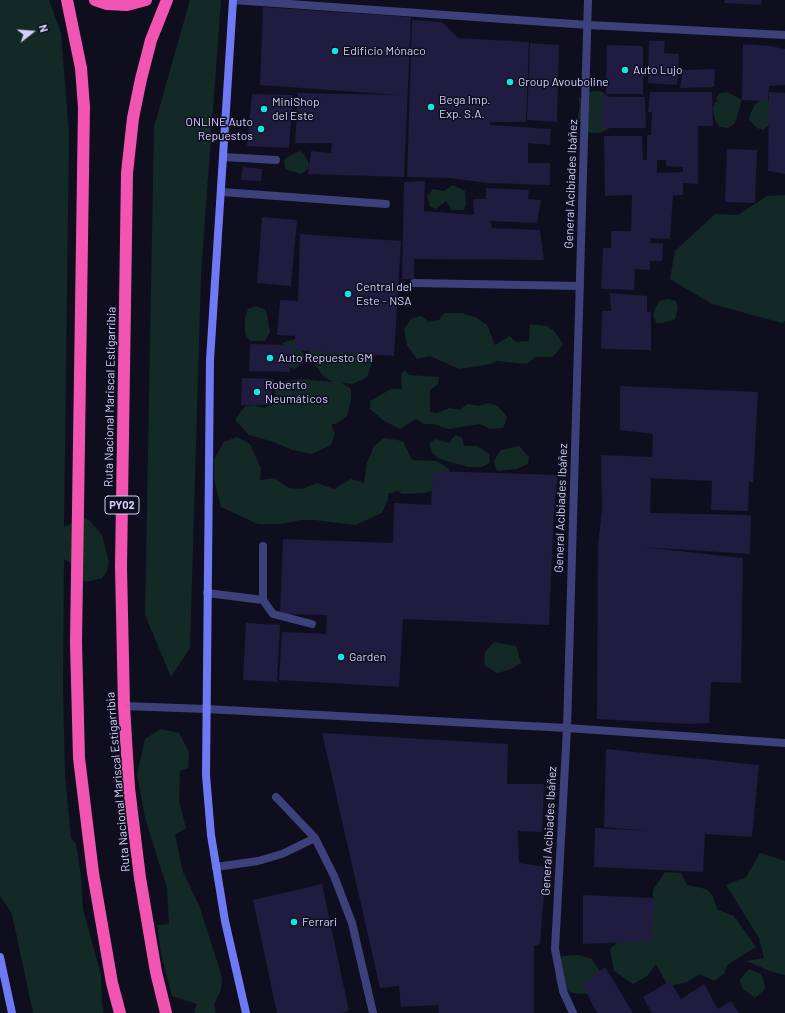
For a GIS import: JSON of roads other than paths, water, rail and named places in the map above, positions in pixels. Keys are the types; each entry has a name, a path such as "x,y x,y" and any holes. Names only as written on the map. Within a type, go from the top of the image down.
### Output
{"highway":[{"path":"67,0 81,68 84,107 76,642 80,758 94,872 112,984 120,1013"},
{"path":"95,0 107,4 127,5 146,0"},
{"name":"Ruta Nacional Mariscal Estigarribia","path":"166,1013 156,972 140,878 130,788 124,706 121,567 127,173 133,118 141,79 151,40 167,0"}],"street":[{"path":"246,1013 225,921 211,835 206,775 210,360 222,192 233,0 588,26 785,35"},
{"name":"General Acibiades Ibáñez","path":"573,1013 563,991 555,949 567,728 588,0"},
{"path":"224,157 276,160"},
{"path":"222,192 386,204"},
{"path":"414,283 580,286"},
{"path":"263,546 263,600 273,614 312,624"},
{"path":"207,593 263,600"},
{"path":"124,706 567,728 785,744"},
{"path":"276,797 314,838 334,876 352,923 373,1013"},
{"path":"216,867 258,861 282,854 314,838"},
{"path":"0,957 12,1013"}],"place":[{"name":"Edificio Mónaco","path":"335,51"},
{"name":"Auto Lujo","path":"625,70"},
{"name":"Group Avouboline","path":"510,82"},
{"name":"Bega Imp. Exp. S.A.","path":"431,107"},
{"name":"MiniShop del Este","path":"264,109"},
{"name":"ONLINE Auto Repuestos","path":"261,129"},
{"name":"Central del Este - NSA","path":"348,294"},
{"name":"Auto Repuesto GM","path":"270,358"},
{"name":"Roberto Neumáticos","path":"257,392"},
{"name":"Garden","path":"341,657"},
{"name":"Ferrari","path":"294,922"}]}
